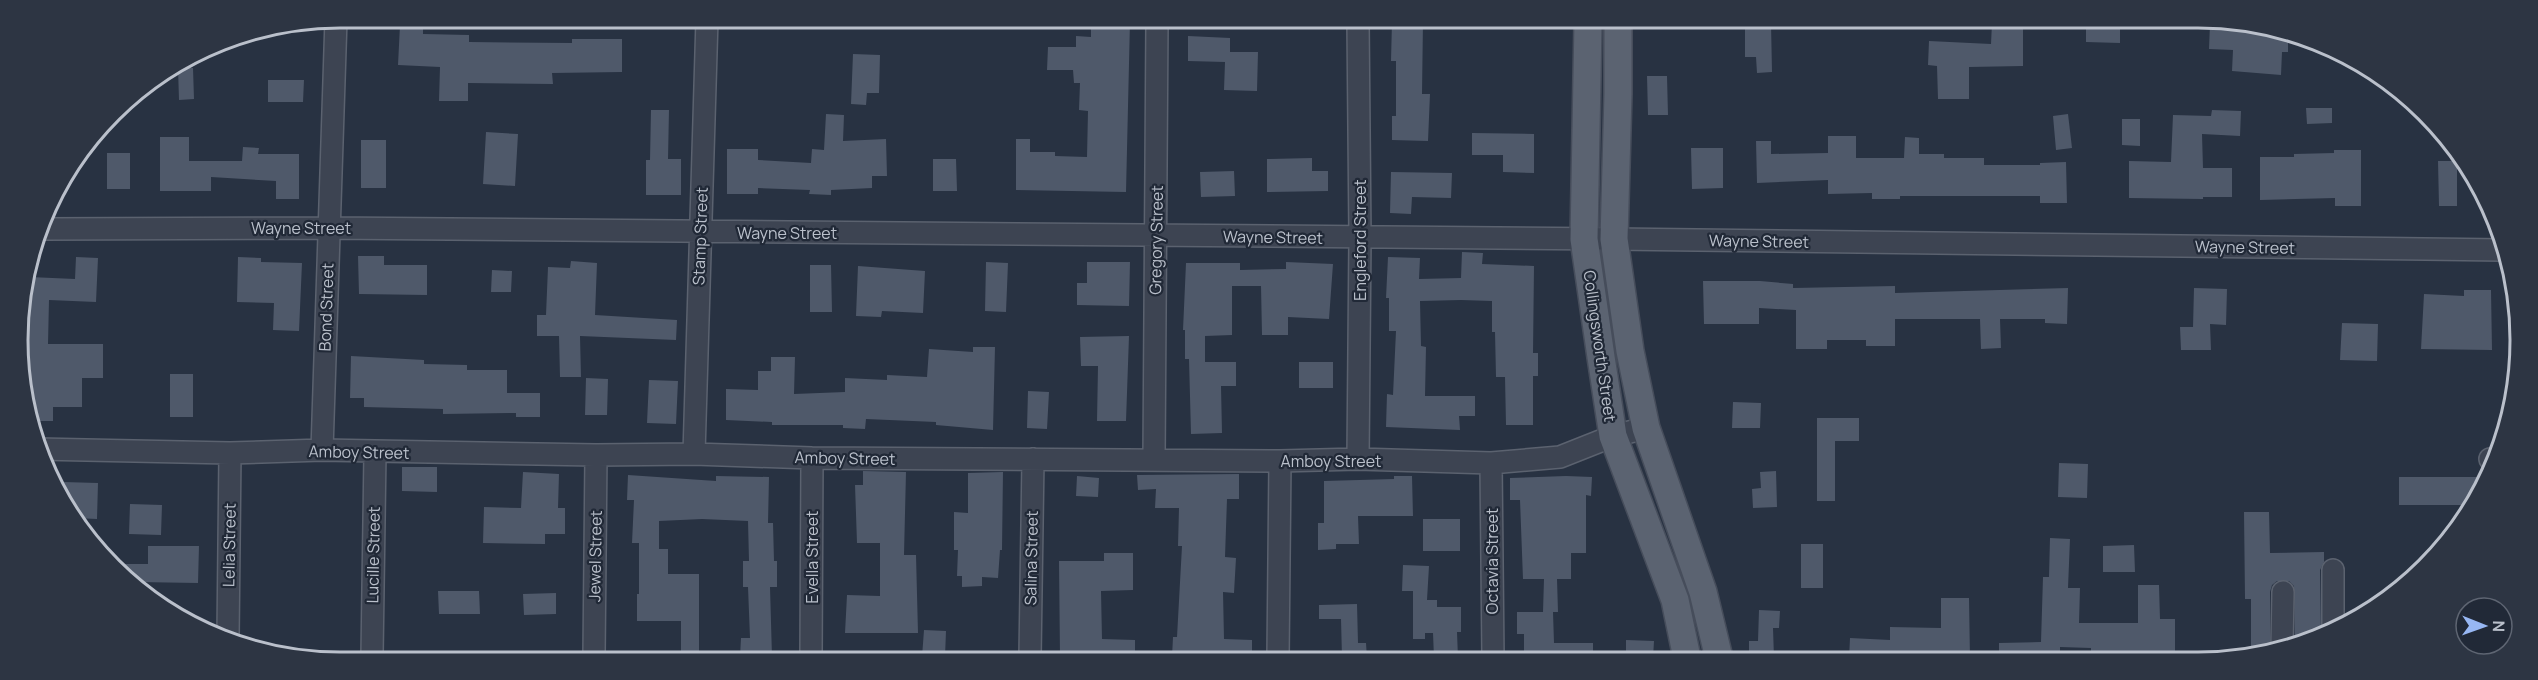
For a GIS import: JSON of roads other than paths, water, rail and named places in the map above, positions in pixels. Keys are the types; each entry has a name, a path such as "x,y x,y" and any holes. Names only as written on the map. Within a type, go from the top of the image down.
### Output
{"main road":[{"name":"Collingsworth Street","path":"1588,28 1584,239 1614,436 1675,600 1687,652"},
{"name":"Collingsworth Street","path":"1618,28 1614,239 1630,351 1646,428 1703,592 1718,652"}],"street":[{"name":"Bond Street","path":"322,450 336,28"},
{"name":"Stamp Street","path":"694,454 707,28"},
{"name":"Gregory Street","path":"1154,459 1157,28"},
{"name":"Engleford Street","path":"1358,28 1360,238 1358,459"},
{"name":"Wayne Street","path":"49,229 329,228 699,233 1614,239 2496,250"},
{"name":"Amboy Street","path":"48,449 230,453 322,450 375,453 694,454 813,458 1280,461 1358,459 1491,463 1560,457 1614,436 1646,428"},
{"name":"Lelia Street","path":"228,631 230,453"},
{"name":"Lucille Street","path":"372,652 375,453"},
{"name":"Jewel Street","path":"594,652 596,455"},
{"name":"Evella Street","path":"811,652 813,458"},
{"name":"Salina Street","path":"1030,652 1033,459"},
{"path":"1278,652 1280,461"},
{"name":"Octavia Street","path":"1491,463 1493,652"},
{"path":"2333,570 2333,620"},
{"path":"2282,640 2283,592"}]}
